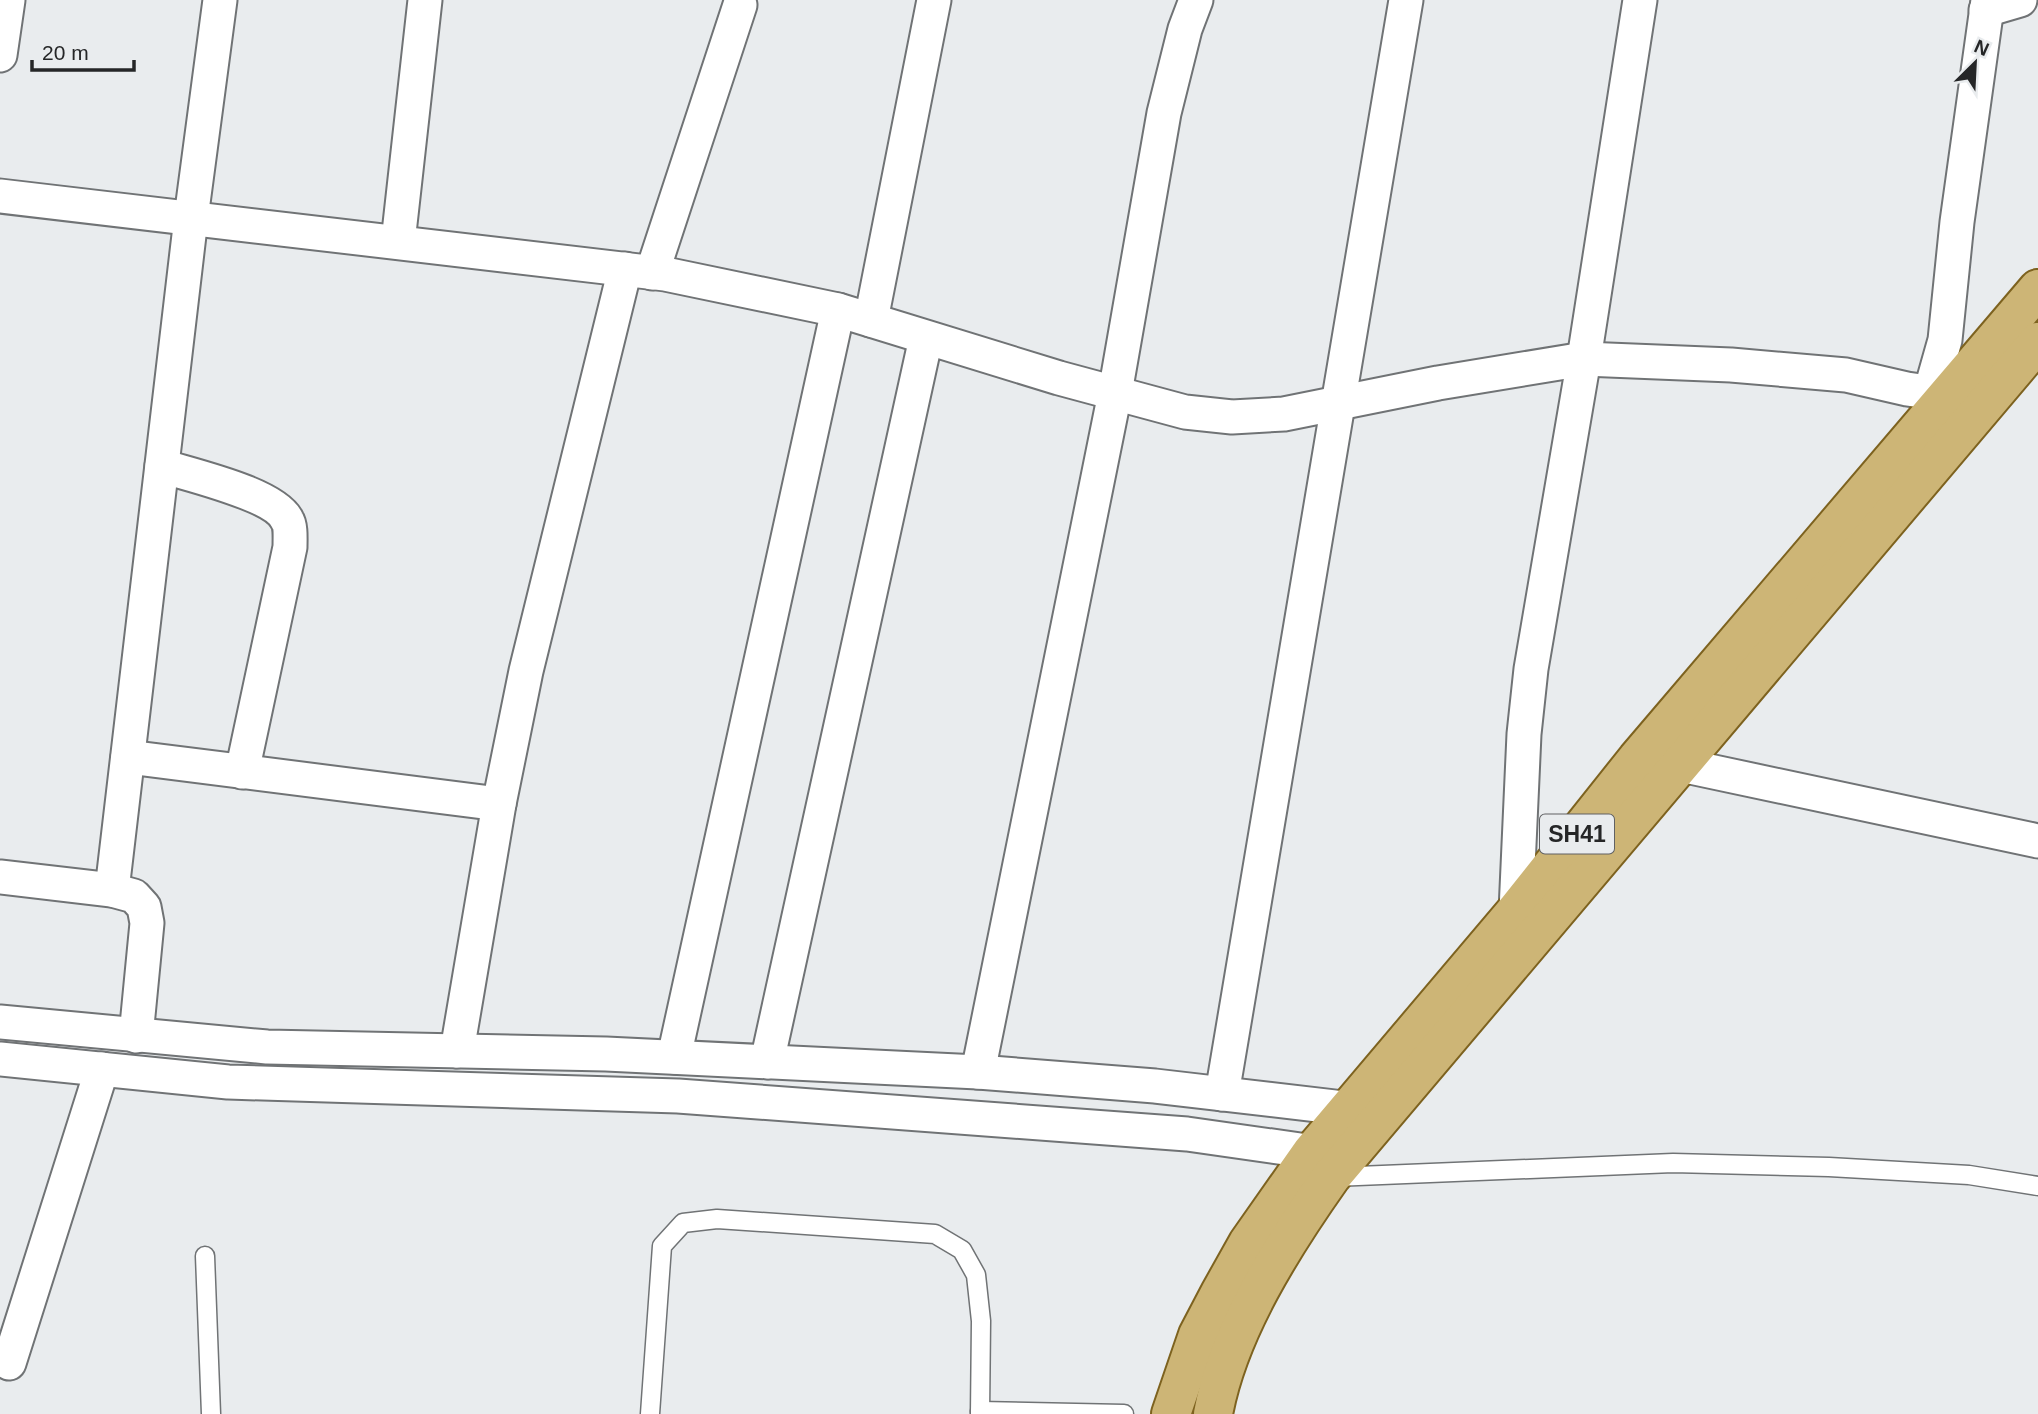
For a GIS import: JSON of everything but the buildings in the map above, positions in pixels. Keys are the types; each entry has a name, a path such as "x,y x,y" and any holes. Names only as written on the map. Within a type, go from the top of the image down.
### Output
{"main road":[{"name":"SH41","path":"1171,1414 1198,1335 1248,1243 1321,1166 1681,765 2038,289"},
{"name":"SH41","path":"1369,1111 1516,911 1637,759 1952,401 2038,342"},
{"name":"SH41","path":"1213,1414 1236,1340 1293,1231 1321,1166"}],"street":[{"path":"0,55 8,0"},
{"path":"112,890 191,218 220,0"},
{"path":"398,242 425,0"},
{"path":"871,320 934,0"},
{"path":"978,1072 1115,393 1164,113 1185,29 1196,0"},
{"path":"1222,1094 1406,0"},
{"path":"1516,911 1524,734 1531,669 1584,359 1640,0"},
{"path":"0,196 639,271 838,310 1115,393 1185,412 1232,417 1284,414 1438,383 1584,359 1846,375 1952,401 1945,340 1957,222 1987,5 2021,0"},
{"path":"457,1051 499,804 526,671 639,271 740,5"},
{"path":"674,1057 838,310"},
{"path":"767,1062 926,338"},
{"path":"162,466 257,496 278,509 288,520 290,547 242,772"},
{"path":"128,757 499,804"},
{"path":"1681,765 2038,841"},
{"path":"0,877 112,890 134,896 144,907 147,923 136,1036"},
{"path":"0,1022 267,1047 674,1057 978,1072 1222,1094 1369,1111"},
{"path":"0,1059 228,1082 692,1097 1187,1134 1321,1166"},
{"path":"9,1363 102,1069"}],"lane":[{"path":"1321,1166 1673,1163 1829,1167 1969,1175 2038,1186"},
{"path":"650,1414 662,1246 683,1223 717,1219 935,1234 962,1250 976,1276 981,1321 979,1413 1124,1414"},
{"path":"205,1256 211,1414"}]}
